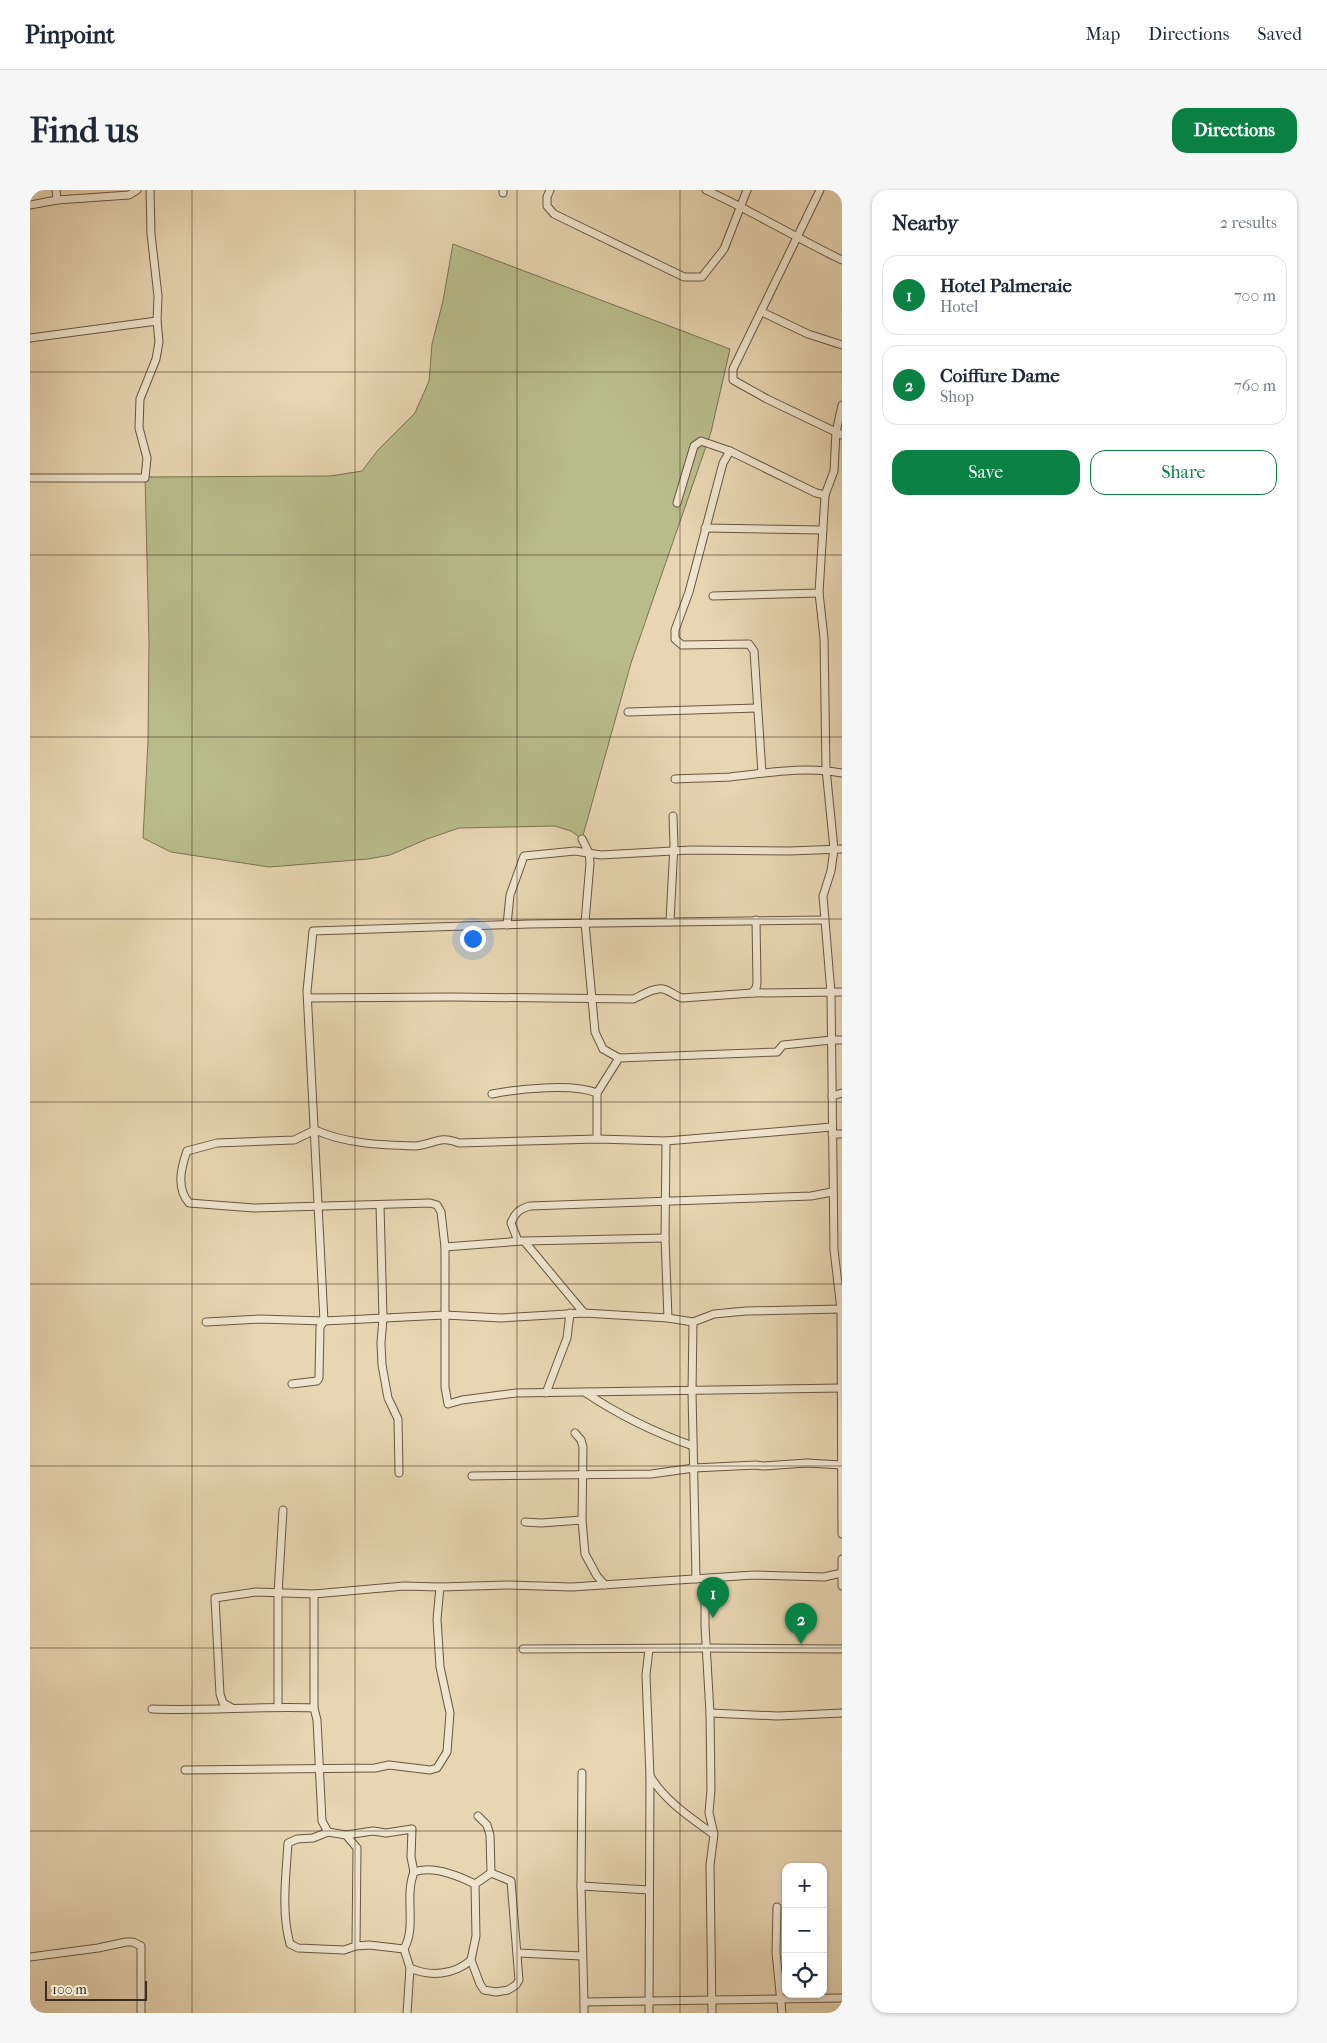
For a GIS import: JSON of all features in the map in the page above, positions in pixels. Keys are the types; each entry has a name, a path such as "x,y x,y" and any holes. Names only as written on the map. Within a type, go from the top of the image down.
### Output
{"street":[{"path":"56,190 56,200"},
{"path":"30,205 56,200 122,196 129,195 137,190"},
{"path":"30,478 145,478 147,458 139,428 140,399 158,351 159,342 157,322 158,296 151,234 150,190"},
{"path":"550,190 547,206 554,214 684,278 702,276 724,249 748,190"},
{"path":"706,190 842,260"},
{"path":"820,190 734,369 733,380 839,434"},
{"path":"762,312 808,334 842,345"},
{"path":"30,338 157,322"},
{"path":"842,405 834,471 825,495 819,594 824,638 826,769 834,849 831,871 824,896 824,920 831,993 834,1250 841,1309 842,1534"},
{"path":"677,503 694,446 701,442 730,452 816,493 825,495"},
{"path":"730,452 723,462 688,592 675,630 675,639 682,645 749,644 754,651 762,773"},
{"path":"706,528 823,530"},
{"path":"713,596 819,594"},
{"path":"628,712 757,708"},
{"path":"676,779 826,769 842,773"},
{"path":"670,921 674,851 673,816"},
{"path":"582,839 589,853 590,877 585,923 591,998 595,1032 603,1049 620,1058 776,1052 783,1045 842,1040"},
{"path":"507,925 510,895 524,856 575,851 601,855 674,851 842,849"},
{"path":"752,993 756,988 756,920"},
{"path":"292,1384 317,1381 320,1378 320,1327 324,1321 307,991 313,930 670,921 824,920"},
{"path":"308,998 633,999 657,989 665,989 682,998 752,993 842,992"},
{"path":"597,1139 597,1093 620,1058"},
{"path":"492,1094 513,1090 570,1087 597,1093"},
{"path":"832,1096 842,1093"},
{"path":"842,1134 832,1130 666,1141 597,1139 459,1143 444,1138 424,1145 400,1145 350,1142 315,1130 294,1140 217,1143 187,1151 181,1169 182,1189 184,1197 189,1203 254,1208 430,1203 437,1205 441,1212 445,1247 445,1387 448,1404 462,1400 516,1393 692,1392 842,1388"},
{"path":"666,1141 665,1238 668,1318"},
{"path":"584,1313 521,1241 510,1223 514,1215 522,1209 530,1206 811,1196 832,1192"},
{"path":"380,1205 383,1318 382,1365 388,1398 398,1419 400,1473"},
{"path":"445,1247 521,1241 665,1238"},
{"path":"206,1322 260,1319 324,1321 445,1315 501,1318 584,1313 668,1318 693,1322 714,1314 746,1311 841,1309"},
{"path":"546,1393 567,1338 570,1313"},
{"path":"693,1322 692,1392 696,1579"},
{"path":"586,1393 609,1408 658,1433 693,1446"},
{"path":"575,1433 582,1440 583,1447 582,1520 585,1554 597,1576 606,1585"},
{"path":"472,1476 651,1474 694,1468 807,1463 842,1465"},
{"path":"278,1707 278,1594 283,1510"},
{"path":"525,1522 541,1523 582,1520"},
{"path":"842,1559 842,1586"},
{"path":"232,1708 223,1703 220,1694 215,1598 256,1592 314,1594 404,1586 507,1585 572,1587 760,1575 824,1576 842,1573"},
{"path":"705,1579 705,1626 710,1713 711,1789 709,1813 714,1834 710,1865 712,2013"},
{"path":"185,1770 375,1768 389,1765 417,1770 437,1768 447,1752 450,1713 440,1667 437,1619 440,1587"},
{"path":"314,1594 314,1708 317,1720 322,1820 328,1832"},
{"path":"648,1649 646,1676 650,1776 649,2013"},
{"path":"523,1650 842,1649"},
{"path":"152,1709 314,1708"},
{"path":"710,1713 778,1716 842,1713"},
{"path":"582,1774 581,1886 584,2013"},
{"path":"650,1776 666,1798 714,1834"},
{"path":"478,1816 488,1825 490,1835 490,1873"},
{"path":"404,1949 356,1946 344,1950 298,1948 290,1944 284,1894 288,1843 297,1838 313,1838 328,1832 346,1835 373,1831 412,1830 411,1857 414,1872 411,1889 409,1941 404,1949 410,1968 407,2013"},
{"path":"346,1835 357,1848 356,1946"},
{"path":"414,1872 418,1870 442,1872 475,1884"},
{"path":"475,1884 490,1873"},
{"path":"470,1960 484,1990 496,1992 508,1990 516,1986 519,1980 511,1881 490,1873"},
{"path":"410,1968 421,1973 452,1972 462,1968 470,1960 476,1936 475,1884"},
{"path":"581,1886 649,1890"},
{"path":"777,1907 776,1952 782,2013"},
{"path":"30,1957 98,1948 126,1942 138,1944 141,1946 141,2013"},
{"path":"518,1953 582,1956"},
{"path":"584,2002 842,1998"}],"green space":[{"path":"453,244 730,349 711,432 631,663 582,839 571,831 555,826 459,828 390,855 368,859 269,867 171,852 143,838 148,742 149,642 145,477 330,476 362,471 378,450 415,413 429,381 432,344 443,301"}],"place":[{"name":"Hotel Palmeraie","path":"713,1618"},
{"name":"Coiffure Dame","path":"801,1644"}]}
